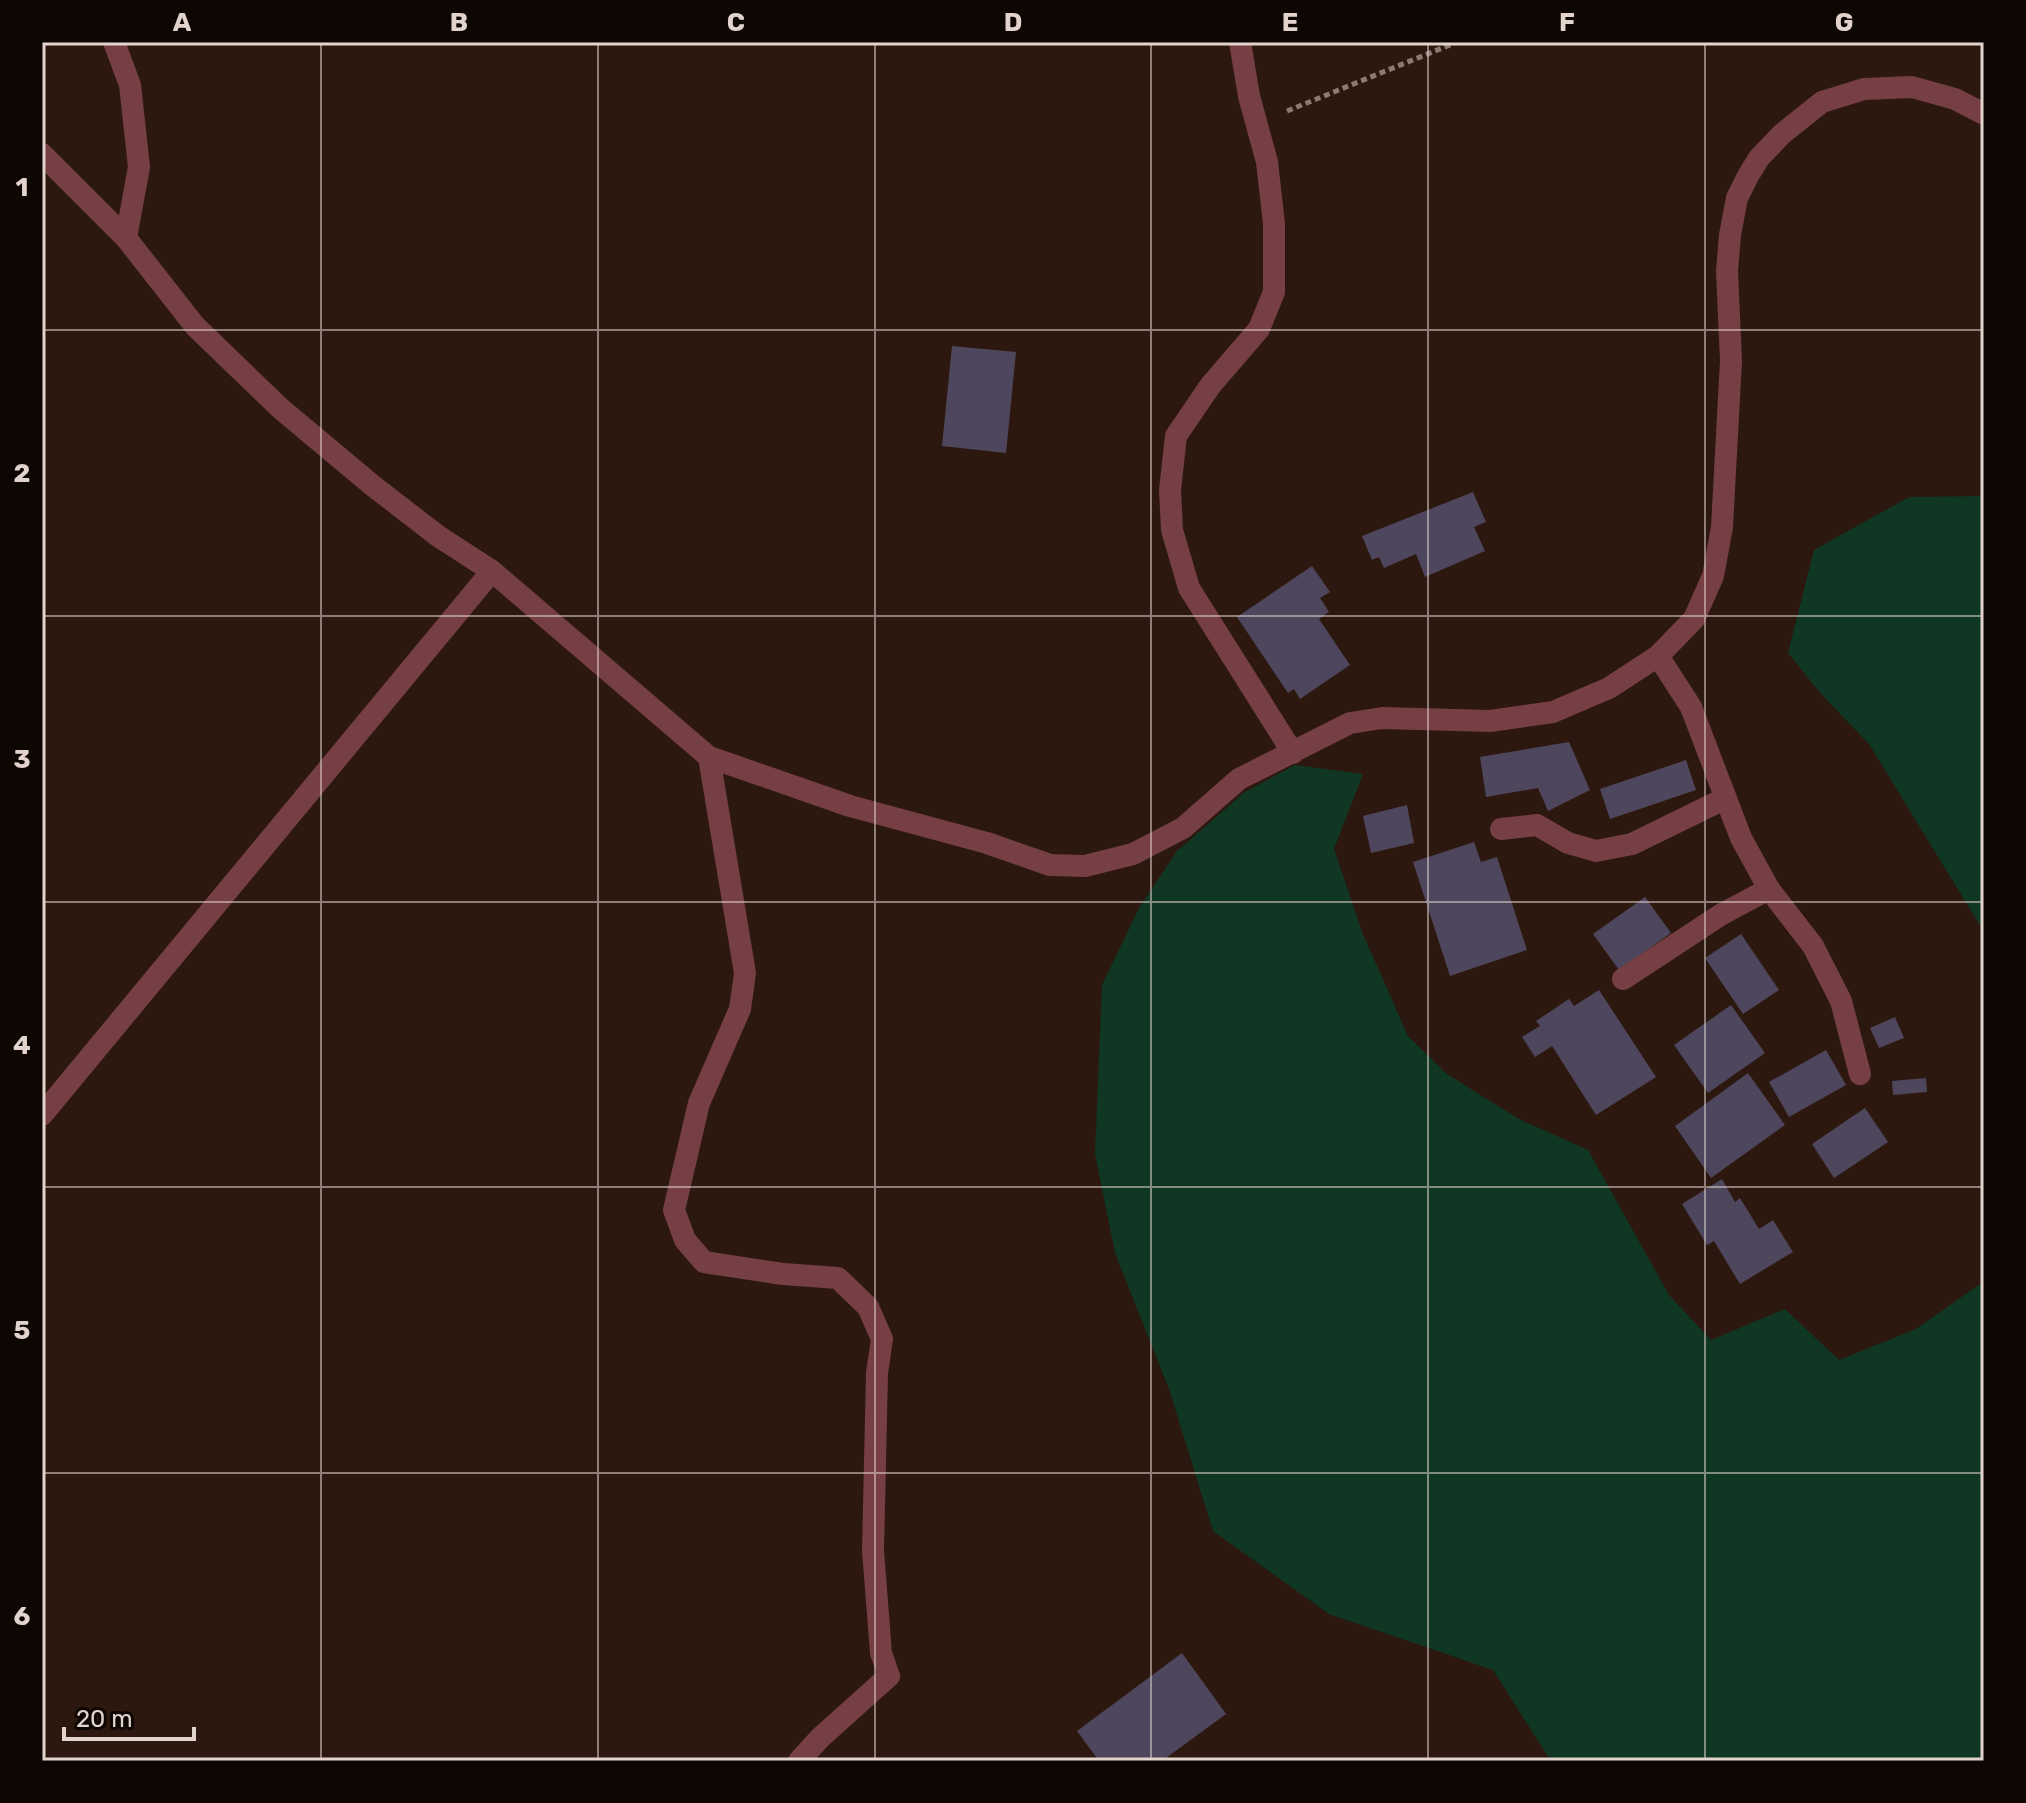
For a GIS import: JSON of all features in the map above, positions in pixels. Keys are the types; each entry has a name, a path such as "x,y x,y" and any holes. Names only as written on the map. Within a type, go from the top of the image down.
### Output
{"street":[{"path":"114,42 130,85 139,167 126,238"},
{"path":"1240,42 1249,96 1267,162 1274,224 1274,292 1259,329 1210,386 1176,436 1170,490 1172,530 1189,588 1293,753"},
{"path":"42,154 126,238 195,326 280,408 405,511 492,571 709,757 850,806 987,843 1050,865 1085,866 1133,854 1183,828 1239,779 1350,723 1382,718 1490,721 1553,712 1609,688 1658,656 1694,619 1713,576 1722,527 1731,361 1727,271 1730,235 1737,198 1753,167 1782,134 1822,102 1864,89 1912,87 1955,99 1984,114"},
{"path":"42,1115 492,571"},
{"path":"1658,656 1691,707 1741,838 1769,889 1813,946 1841,1001 1860,1074"},
{"path":"709,757 745,973 740,1009 699,1103 674,1210 685,1240 704,1262 783,1274 838,1278 868,1307 882,1339 877,1373 873,1551 881,1653 889,1676 799,1761"},
{"path":"1501,829 1537,825 1568,843 1596,851 1632,844 1726,798"},
{"path":"1623,979 1722,914 1769,889"}],"path":[{"path":"1256,124 1457,42"}],"green space":[{"path":"1984,496 1984,932 1869,744 1822,695 1788,653 1814,550 1909,497"},
{"path":"1295,765 1363,774 1334,849 1362,932 1408,1036 1447,1074 1519,1119 1588,1150 1669,1295 1711,1340 1785,1309 1839,1360 1916,1329 1984,1281 1984,1761 1551,1761 1493,1670 1329,1614 1213,1531 1169,1389 1115,1253 1095,1154 1102,985 1139,908 1177,851 1245,792"}],"building":[{"path":"952,346 1016,352 1006,453 942,446"},
{"path":"1473,492 1486,522 1474,527 1485,551 1425,577 1416,554 1384,568 1379,557 1372,560 1362,536"},
{"path":"1312,566 1330,592 1320,598 1329,612 1319,619 1350,665 1300,699 1294,689 1288,693 1237,617"},
{"path":"1569,742 1590,790 1548,811 1538,788 1486,797 1480,757"},
{"path":"1686,760 1696,790 1610,819 1600,789"},
{"path":"1407,805 1414,843 1371,853 1363,816"},
{"path":"1474,842 1481,862 1497,857 1527,950 1450,976 1413,862"},
{"path":"1645,897 1671,933 1619,970 1593,934"},
{"path":"1741,934 1779,990 1743,1014 1705,958"},
{"path":"1599,990 1656,1077 1596,1115 1552,1046 1535,1057 1522,1037 1540,1026 1536,1021 1569,999 1574,1006"},
{"path":"1731,1005 1765,1053 1708,1093 1674,1045"},
{"path":"1895,1017 1904,1038 1879,1048 1870,1028"},
{"path":"1826,1050 1846,1085 1789,1117 1769,1082"},
{"path":"1748,1073 1785,1125 1711,1178 1675,1126"},
{"path":"1926,1078 1927,1092 1893,1095 1892,1081"},
{"path":"1865,1108 1888,1142 1834,1178 1812,1144"},
{"path":"1722,1179 1735,1202 1740,1198 1759,1229 1773,1220 1793,1252 1740,1284 1714,1241 1707,1245 1682,1204"},
{"path":"1182,1653 1226,1714 1162,1761 1099,1761 1077,1731"}]}
